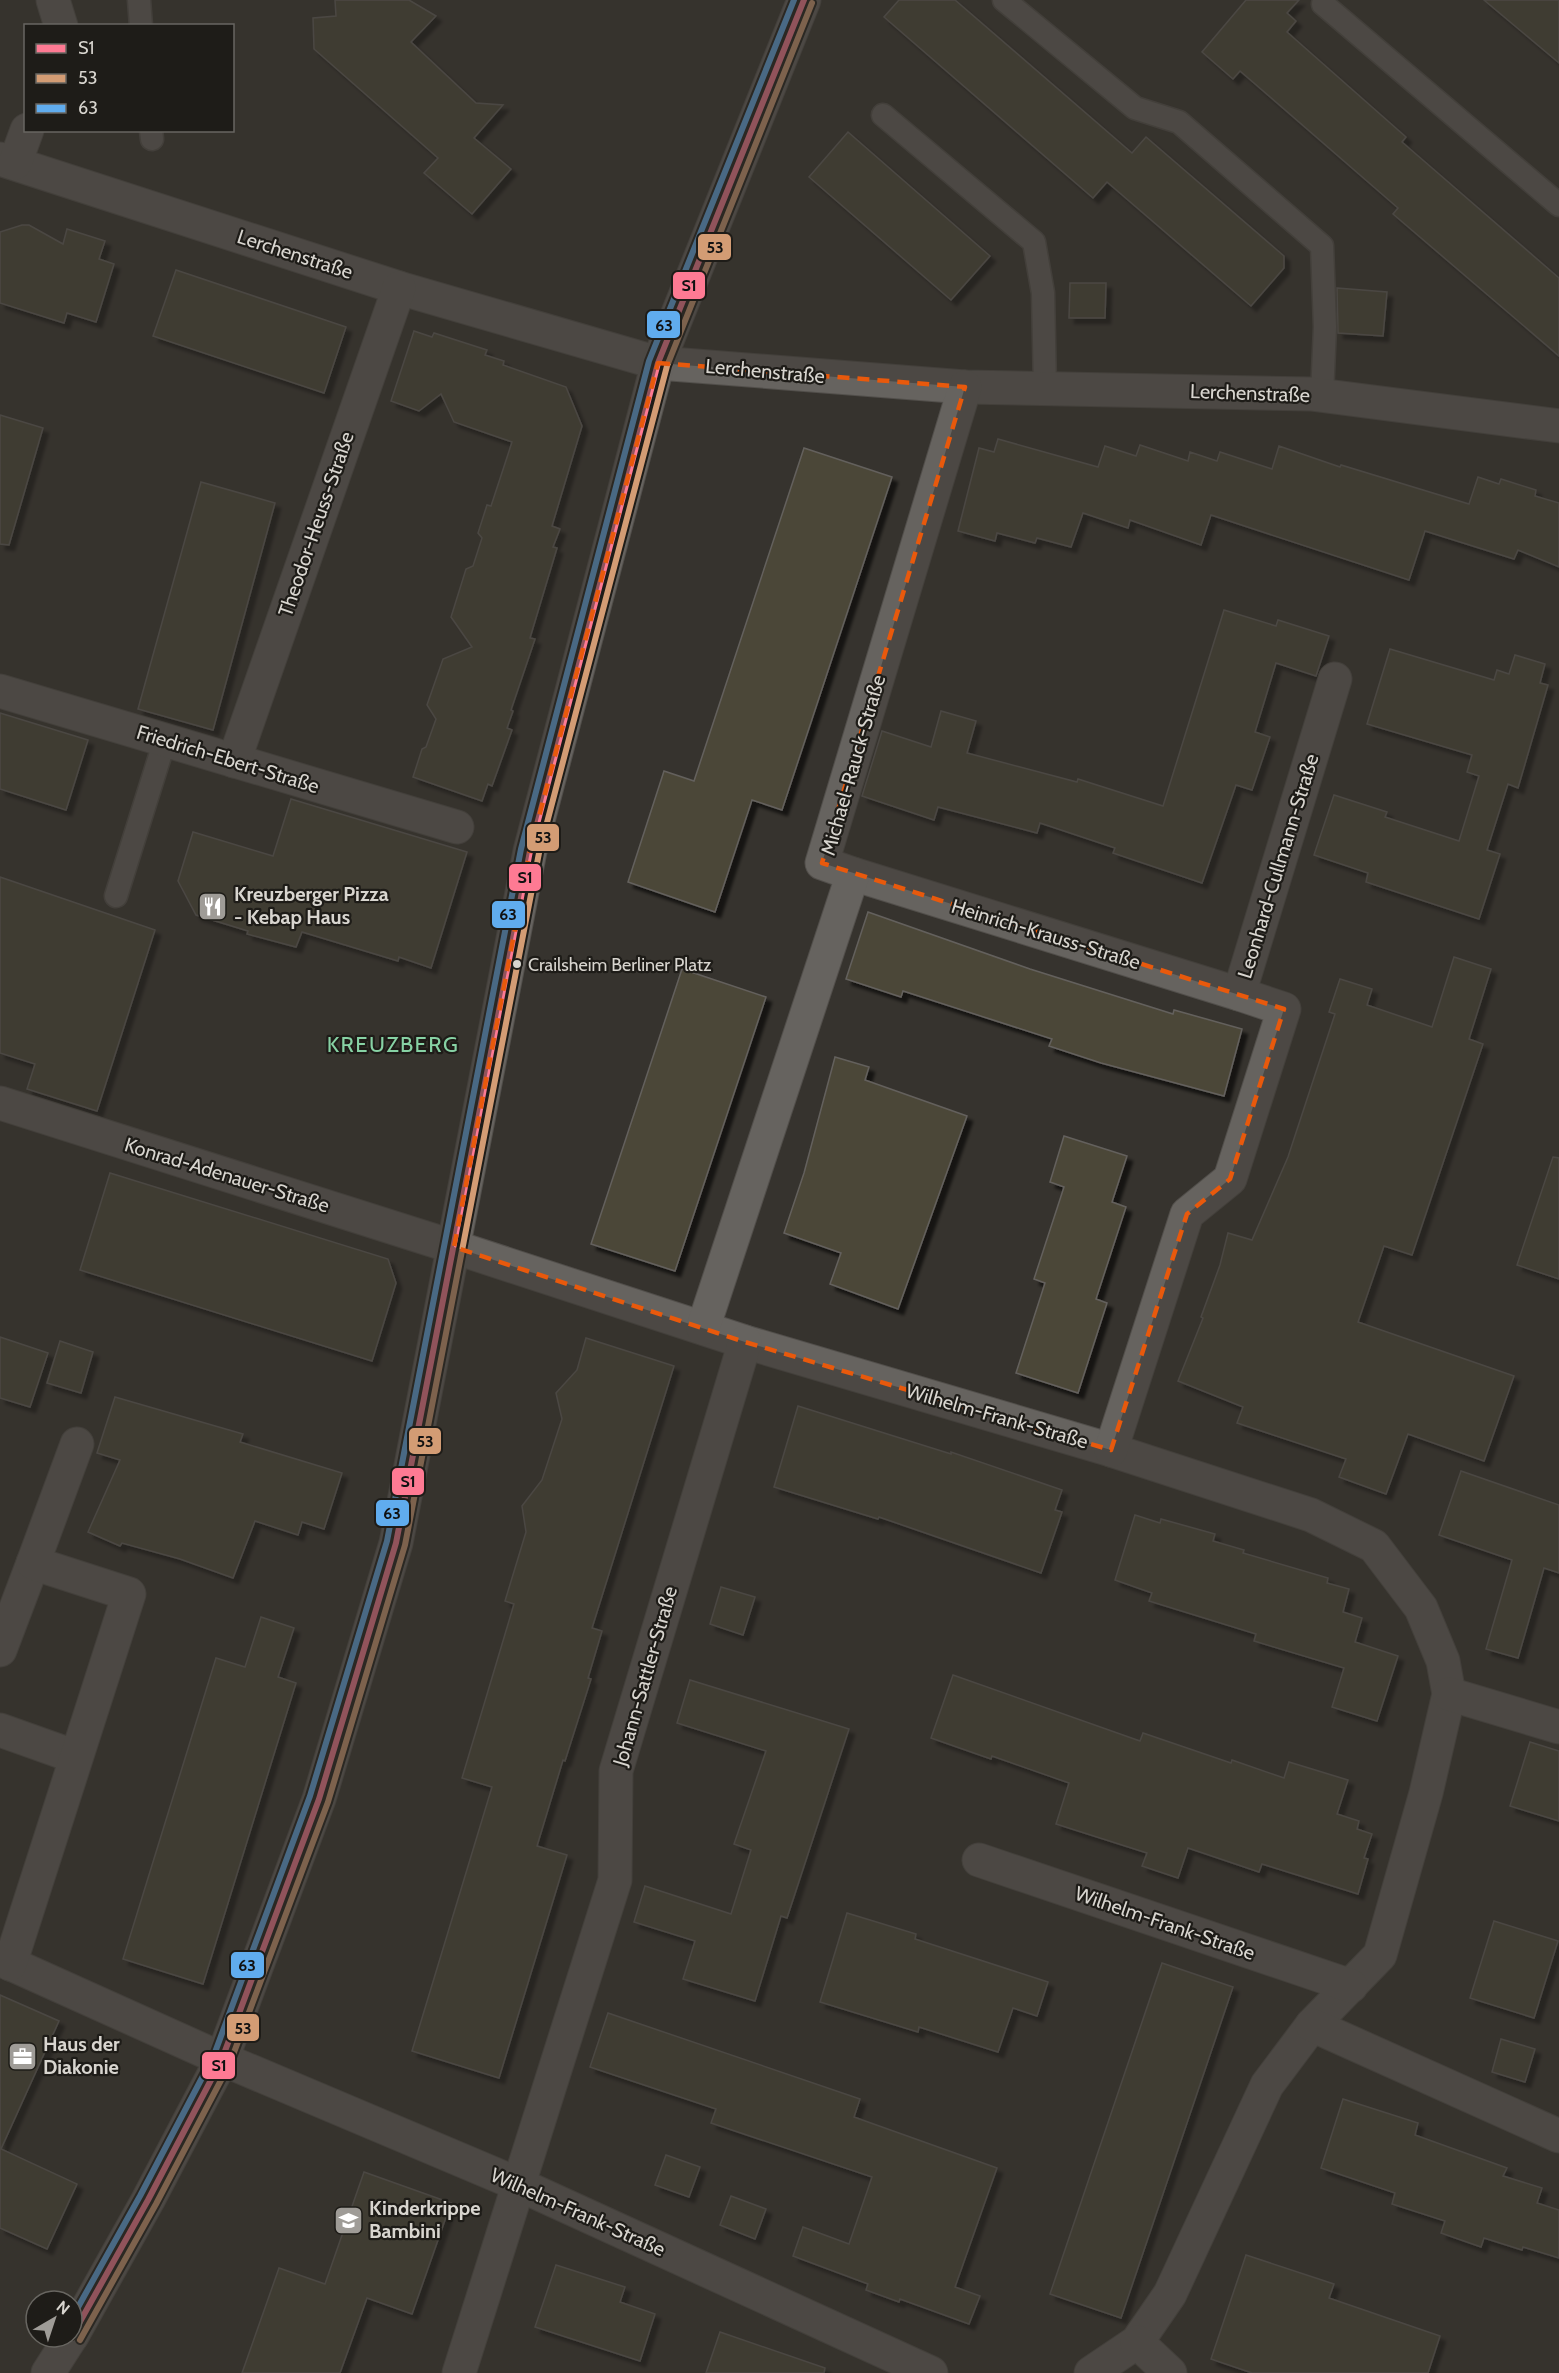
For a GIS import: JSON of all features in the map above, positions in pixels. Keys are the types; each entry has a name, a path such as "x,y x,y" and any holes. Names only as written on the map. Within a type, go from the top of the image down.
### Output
{"street":[{"path":"53,0 60,24"},
{"path":"84,2315 148,2200 222,2059 319,1799 396,1543 530,851 658,363 804,0"},
{"path":"8,161 26,132"},
{"name":"Lerchenstraße","path":"8,161 399,288 658,363 965,387 1322,395 1559,426"},
{"name":"Theodor-Heuss-Straße","path":"234,760 399,288"},
{"name":"Michael-Rauck-Straße","path":"703,1328 853,874 822,863 965,387"},
{"name":"Leonhard-Cullmann-Straße","path":"1111,1450 1187,1214 1230,1179 1284,1009 1239,994 1335,679"},
{"name":"Friedrich-Ebert-Straße","path":"0,691 456,827"},
{"name":"Heinrich-Krauss-Straße","path":"853,874 1239,994"},
{"name":"Konrad-Adenauer-Straße","path":"0,1103 454,1246"},
{"name":"Wilhelm-Frank-Straße","path":"454,1246 745,1342 1111,1450 1311,1515 1374,1546 1421,1608 1443,1661 1449,1694 1426,1793 1380,1955 1312,2025 1267,2085 1170,2294 1137,2342 1091,2373"},
{"name":"Johann-Sattler-Straße","path":"459,2373 615,1880 616,1771 745,1342"},
{"path":"0,1650 77,1444"},
{"path":"5,1962 76,1757 129,1594 33,1563"},
{"path":"1449,1694 1559,1727"},
{"path":"0,1730 76,1757"},
{"name":"Wilhelm-Frank-Straße","path":"979,1860 1351,1986"},
{"name":"Wilhelm-Frank-Straße","path":"5,1962 222,2059 520,2185 932,2373"},
{"path":"1312,2025 1559,2136"},
{"path":"1137,2342 1170,2373"},
{"path":"48,2373 64,2349"}],"lane":[{"path":"139,0 141,24"},
{"path":"1004,0 1135,108 1179,122 1322,246 1325,327 1322,395"},
{"path":"1323,4 1559,205"},
{"path":"883,115 1034,242 1043,293 1045,388"},
{"path":"116,896 165,740"}],"highlighted area":[{"path":"658,363 965,387 822,863 1284,1009 1230,1179 1187,1214 1111,1450 745,1342 454,1247 530,851"}],"building":[{"path":"335,0 409,0 436,16 411,42 476,103 503,105 474,138 511,169 472,214 424,173 438,158 314,49 313,18 336,16"},
{"path":"899,0 955,0 1132,153 1146,137 1284,256 1284,268 1251,306 1107,182 1093,198 884,17"},
{"path":"1246,0 1299,0 1287,13 1296,21 1287,32 1406,137 1402,142 1559,278 1559,356 1393,214 1398,208 1240,71 1233,79 1202,52"},
{"path":"1484,0 1559,0 1559,63"},
{"path":"848,132 990,256 951,300 809,177"},
{"path":"29,225 63,244 67,229 105,241 99,259 114,264 96,322 67,313 64,323 0,303 0,232"},
{"path":"176,270 346,327 324,393 153,336"},
{"path":"1070,283 1106,283 1105,318 1069,318"},
{"path":"1337,288 1387,292 1383,336 1338,333"},
{"path":"414,331 432,337 434,333 487,350 485,355 504,361 503,365 566,387 582,426 552,526 560,529 553,547 557,548 530,638 535,639 511,710 513,711 507,728 512,730 492,786 488,784 482,801 413,777 422,749 426,747 436,719 427,705 443,659 472,647 451,617 466,569 473,566 482,538 478,533 487,505 491,506 512,442 454,422 441,394 419,411 391,401"},
{"path":"0,415 43,428 9,545 0,544"},
{"path":"998,439 1098,467 1105,446 1136,456 1140,445 1188,461 1190,452 1217,461 1220,452 1272,469 1279,446 1340,467 1341,465 1469,504 1478,477 1499,484 1501,479 1536,490 1535,496 1559,503 1559,567 1518,550 1514,559 1425,531 1409,580 1211,515 1201,545 1130,520 1128,528 1083,513 1071,547 1037,538 1035,543 997,533 995,541 958,531 979,448 994,452"},
{"path":"804,448 892,477 782,810 752,800 715,912 628,882 664,771 694,781"},
{"path":"201,482 275,503 213,730 138,709"},
{"path":"1224,610 1276,626 1278,620 1329,636 1316,676 1276,663 1255,732 1270,737 1252,790 1236,785 1202,883 1113,853 1115,848 1040,823 1037,833 938,807 934,820 862,796 882,731 931,747 941,711 976,721 967,753 1077,782 1078,779 1163,806"},
{"path":"1390,649 1494,680 1497,670 1509,674 1515,655 1545,664 1540,683 1548,685 1518,788 1508,784 1487,850 1500,854 1479,919 1366,882 1368,873 1314,855 1334,795 1387,812 1385,817 1459,841 1479,776 1467,772 1472,755 1367,724"},
{"path":"0,713 88,740 66,810 0,789"},
{"path":"291,799 467,852 431,968 399,957 398,961 302,932 296,947 247,934 248,931 196,915 178,881 193,832 273,856"},
{"path":"0,877 155,930 97,1111 27,1089 35,1064 0,1053"},
{"path":"868,912 1030,969 1173,1014 1174,1010 1242,1029 1224,1096 1101,1063 1049,1046 1052,1039 903,991 901,997 846,979"},
{"path":"1454,957 1491,969 1469,1039 1483,1044 1412,1255 1384,1246 1358,1322 1514,1376 1484,1461 1408,1434 1386,1494 1339,1477 1346,1459 1237,1423 1243,1407 1178,1381 1203,1318 1201,1317 1220,1265 1228,1233 1252,1240 1288,1157 1335,1014 1329,1012 1340,979 1372,989 1367,1005 1432,1027"},
{"path":"682,969 766,997 675,1271 591,1244"},
{"path":"835,1057 869,1067 865,1080 967,1116 898,1309 830,1284 841,1253 784,1233 804,1173"},
{"path":"1064,1136 1127,1156 1112,1202 1126,1207 1096,1299 1107,1303 1078,1393 1016,1373 1045,1283 1034,1279 1064,1187 1050,1182"},
{"path":"1553,1157 1559,1158 1559,1279 1517,1265"},
{"path":"110,1173 388,1259 396,1283 372,1361 80,1270"},
{"path":"0,1337 48,1353 30,1407 0,1398"},
{"path":"586,1338 674,1366 592,1628 602,1631 588,1678 591,1679 537,1846 567,1855 499,2078 412,2051 492,1787 462,1778 514,1604 505,1601 526,1532 522,1506 542,1480 562,1419 556,1393 577,1370"},
{"path":"60,1341 93,1352 81,1393 47,1383"},
{"path":"115,1397 243,1434 240,1442 342,1473 324,1529 302,1522 298,1535 255,1521 233,1578 180,1559 122,1543 120,1546 88,1532 120,1460 97,1453"},
{"path":"798,1406 951,1454 951,1452 1062,1490 1055,1510 1062,1512 1041,1573 879,1517 878,1519 774,1487"},
{"path":"1461,1471 1559,1505 1559,1573 1544,1568 1518,1658 1486,1649 1512,1560 1439,1535"},
{"path":"1135,1515 1160,1523 1161,1519 1215,1534 1213,1541 1244,1550 1243,1553 1328,1578 1327,1583 1349,1589 1343,1612 1362,1618 1355,1642 1398,1656 1377,1721 1332,1707 1344,1668 1254,1641 1256,1634 1149,1601 1152,1593 1115,1580"},
{"path":"721,1587 755,1597 743,1635 710,1624"},
{"path":"261,1617 294,1628 278,1677 296,1683 203,1984 123,1959 216,1658 245,1667"},
{"path":"953,1675 1140,1741 1143,1733 1231,1763 1232,1760 1284,1778 1289,1762 1348,1780 1337,1814 1359,1821 1357,1829 1372,1834 1364,1858 1368,1859 1358,1894 1262,1864 1259,1872 1188,1848 1178,1878 1142,1866 1147,1853 1056,1824 1069,1783 931,1738"},
{"path":"690,1680 849,1729 787,1918 781,1916 755,2001 683,1979 695,1941 634,1922 645,1886 731,1914 751,1850 734,1844 766,1751 677,1723"},
{"path":"1530,1742 1559,1751 1559,1821 1510,1806"},
{"path":"847,1913 916,1934 915,1939 1048,1982 1037,2016 1013,2008 998,2052 919,2027 918,2032 820,2002"},
{"path":"1494,1921 1558,1941 1534,2018 1470,1998"},
{"path":"1162,1963 1233,1987 1121,2318 1050,2294"},
{"path":"0,1995 59,2021 1,2149 77,2184 47,2249 0,2228"},
{"path":"608,2013 860,2099 854,2117 997,2168 955,2287 980,2296 969,2324 900,2299 899,2302 866,2290 868,2284 793,2256 803,2227 849,2244 872,2177 711,2123 716,2109 590,2067"},
{"path":"1501,2039 1535,2049 1525,2082 1492,2072"},
{"path":"1343,2099 1418,2123 1415,2135 1507,2168 1503,2176 1542,2188 1537,2203 1559,2210 1559,2258 1523,2247 1522,2250 1484,2238 1481,2247 1441,2233 1445,2221 1392,2204 1395,2193 1321,2168"},
{"path":"666,2155 700,2167 689,2197 655,2185"},
{"path":"364,2172 451,2203 412,2314 367,2298 340,2373 242,2373 279,2268 325,2284"},
{"path":"731,2196 766,2209 755,2239 720,2225"},
{"path":"1246,2255 1334,2284 1329,2298 1440,2336 1428,2373 1252,2373 1211,2359"},
{"path":"556,2265 625,2287 620,2302 655,2314 640,2361 535,2327"},
{"path":"720,2332 825,2368 824,2373 706,2373"}],"transit line":[{"name":"63","path":"84,2296 214,2055 310,1796 387,1541 521,849 649,361 794,0"},
{"name":"S1","path":"84,2315 148,2200 222,2059 319,1799 396,1543 530,851 658,363 804,0"},
{"name":"53","path":"84,2333 156,2204 230,2063 328,1802 405,1545 539,853 667,366 812,3"}],"place":[{"name":"Kreuzberger Pizza - Kebap Haus","path":"213,906"},
{"name":"Crailsheim Berliner Platz","path":"517,964"},
{"name":"Haus der Diakonie","path":"22,2056"},
{"name":"Kinderkrippe Bambini","path":"348,2220"}],"district":[{"name":"KREUZBERG","path":"393,1044"}]}
